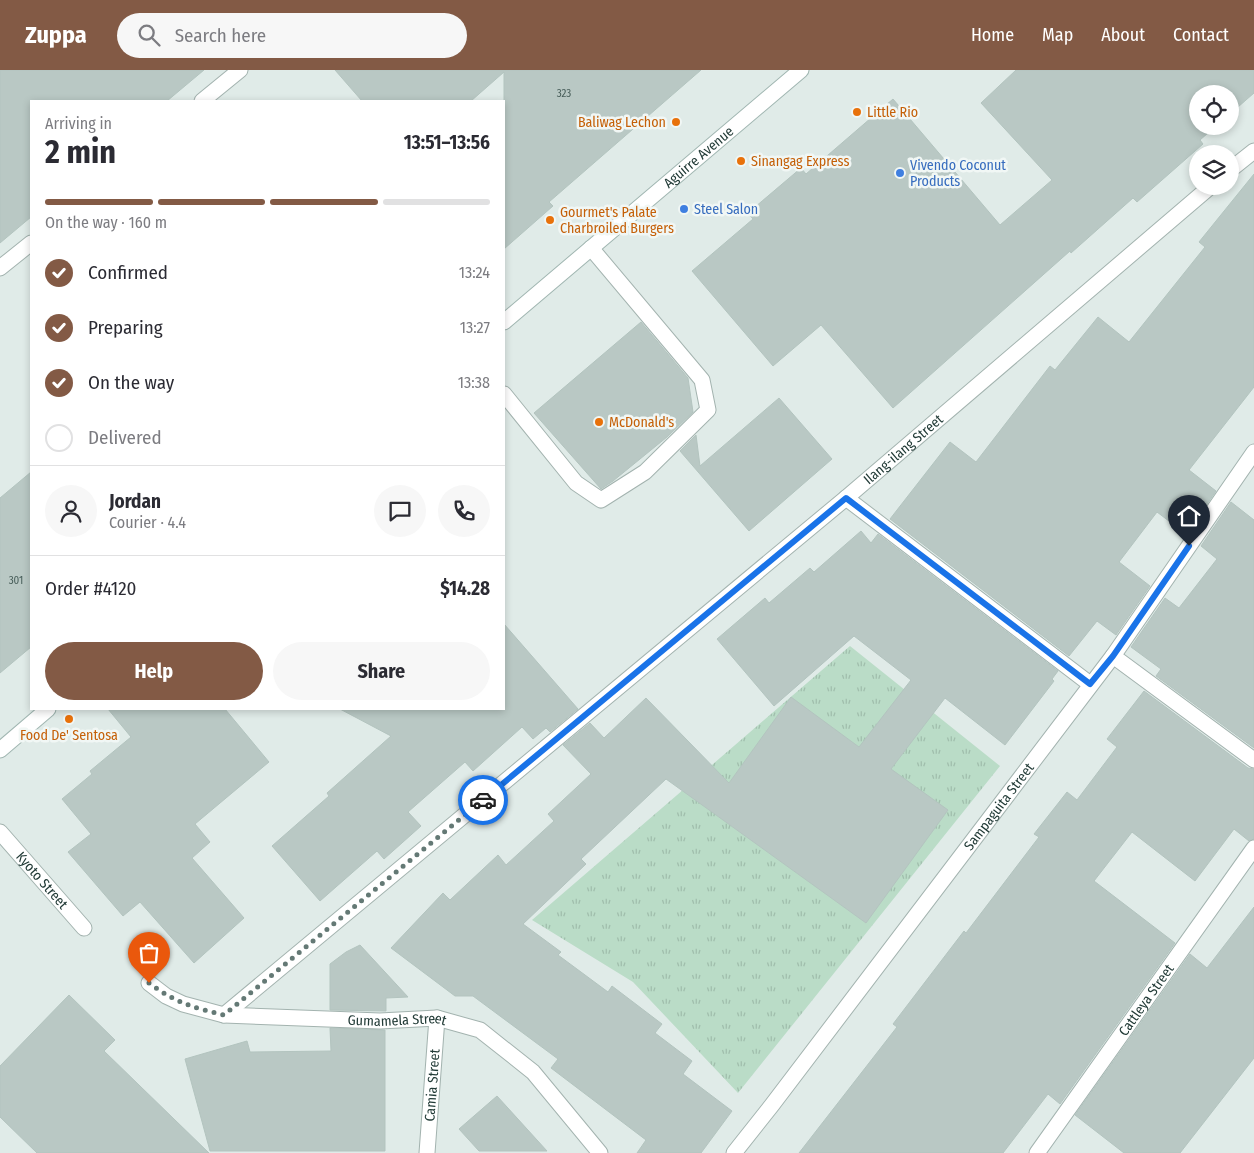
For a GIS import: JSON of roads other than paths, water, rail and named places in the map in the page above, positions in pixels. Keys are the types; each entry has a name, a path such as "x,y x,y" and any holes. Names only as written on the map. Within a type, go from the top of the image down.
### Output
{"street":[{"path":"203,100 240,70"},
{"name":"Aguirre Avenue","path":"505,321 801,70"},
{"path":"1239,163 1254,151"},
{"name":"Ilang-ilang Street","path":"224,1015 846,498 1200,195"},
{"path":"0,268 30,243"},
{"path":"505,395 576,483 600,500 645,472 708,410 702,380 591,248"},
{"name":"Sampaguita Street","path":"734,1153 1113,656 1254,452"},
{"path":"846,498 1090,684"},
{"path":"1113,656 1254,760"},
{"path":"0,750 47,710"},
{"name":"Kyoto Street","path":"0,832 84,928"},
{"name":"Cattleya Street","path":"1037,1153 1254,848"},
{"name":"Gumamela Street","path":"149,983 166,996 183,1004 224,1015 380,1022 437,1018 480,1030 533,1072 600,1153"},
{"name":"Camia Street","path":"427,1153 437,1018"}],"place":[{"name":"Little Rio","path":"857,112"},
{"name":"Baliwag Lechon","path":"676,122"},
{"name":"Sinangag Express","path":"741,161"},
{"name":"Vivendo Coconut Products","path":"900,173"},
{"name":"Steel Salon","path":"684,209"},
{"name":"Gourmet's Palate Charbroiled Burgers","path":"550,220"},
{"name":"McDonald's","path":"599,422"},
{"name":"Food De' Sentosa","path":"69,719"}]}
